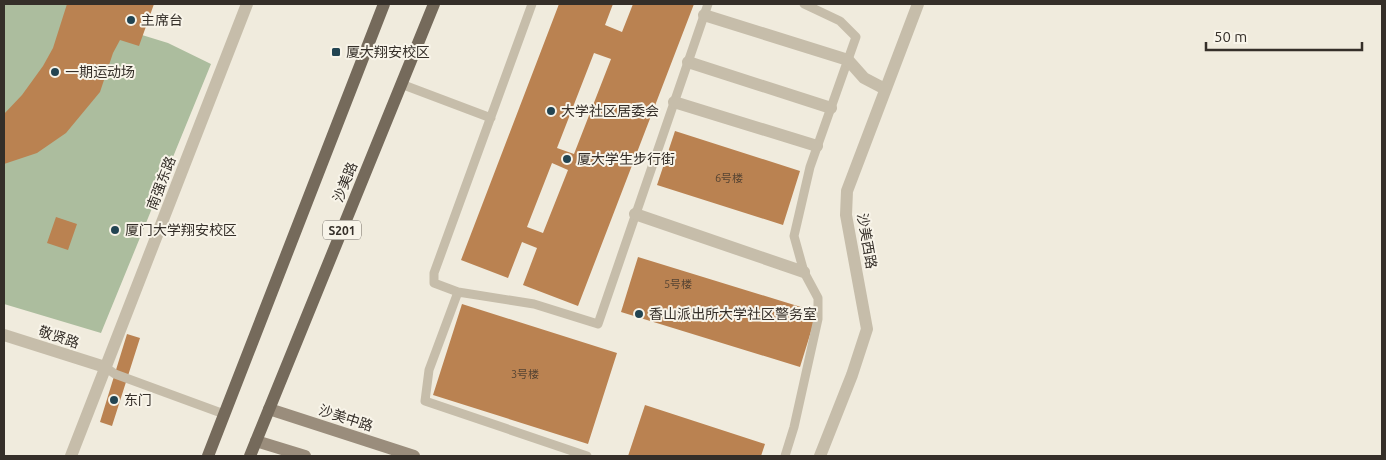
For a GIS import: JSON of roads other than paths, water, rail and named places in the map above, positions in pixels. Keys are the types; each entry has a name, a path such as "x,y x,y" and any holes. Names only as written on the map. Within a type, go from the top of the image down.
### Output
{"main road":[{"name":"沙美路","path":"208,456 384,4"},
{"name":"沙美路","path":"250,456 434,4"}],"street":[{"name":"南强东路","path":"71,456 248,4"},
{"name":"沙美西路","path":"820,456 852,375 867,329 846,215 847,191 918,4"},
{"path":"706,9 848,60 864,78 885,89"},
{"path":"688,62 831,108"},
{"path":"674,102 817,146"},
{"path":"635,214 804,272"},
{"name":"敬贤路","path":"4,334 105,367"},
{"name":"沙美中路","path":"269,409 414,456"},
{"path":"256,441 305,456"}],"lane":[{"path":"532,4 434,273 434,283 458,292 534,304 598,324 706,9"},
{"path":"785,456 794,427 818,319 818,298 804,272 794,236 810,167 856,37 840,21 804,4"},
{"path":"401,84 491,118"},
{"path":"458,292 429,370 425,401 587,456"},
{"path":"105,367 115,374 224,414"}],"place":[{"name":"主席台","path":"131,20"},
{"name":"厦大翔安校区","path":"336,52"},
{"name":"一期运动场","path":"55,72"},
{"name":"大学社区居委会","path":"551,111"},
{"name":"厦大学生步行街","path":"567,159"},
{"name":"厦门大学翔安校区","path":"115,230"},
{"name":"香山派出所大学社区警务室","path":"639,314"},
{"name":"东门","path":"114,400"}]}
